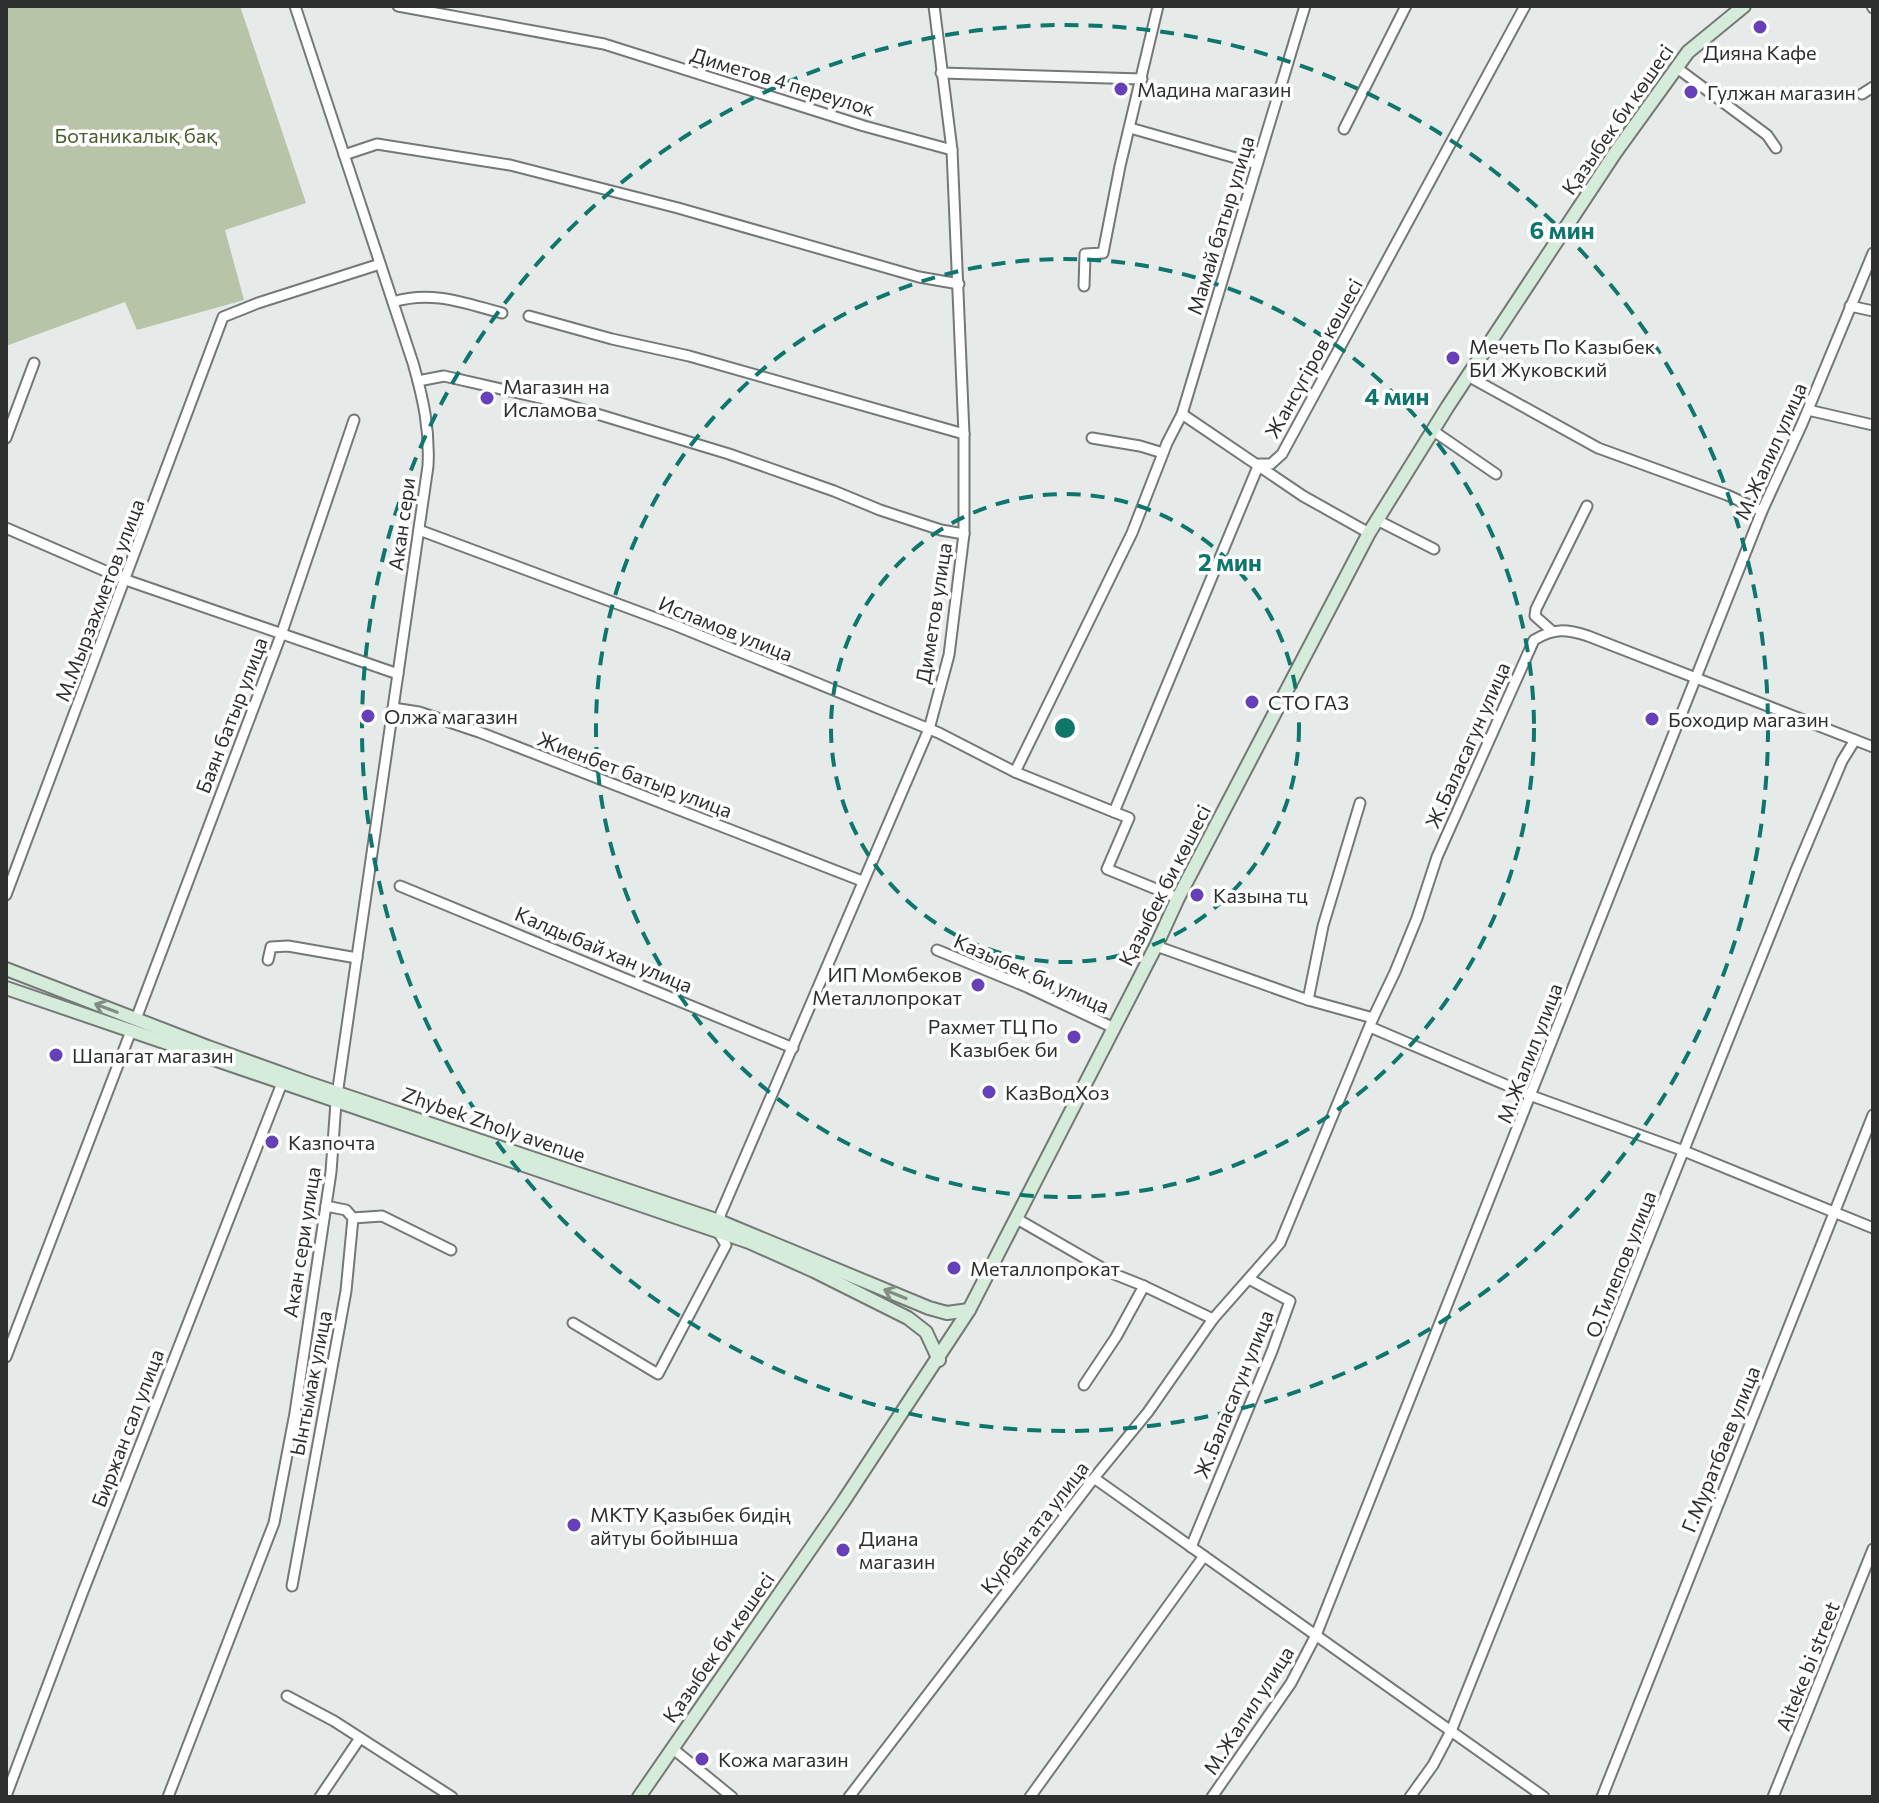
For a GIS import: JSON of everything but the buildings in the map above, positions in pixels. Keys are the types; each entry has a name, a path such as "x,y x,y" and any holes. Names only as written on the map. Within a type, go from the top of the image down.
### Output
{"main road":[{"name":"Қазыбек би көшесі","path":"639,1797 939,1360 969,1310 1178,898 1369,533 1432,430 1615,153 1688,52 1744,6"},
{"name":"Zhybek Zholy avenue","path":"6,969 133,1025"},
{"name":"Zhybek Zholy avenue","path":"6,988 133,1025 718,1226 929,1308 947,1313 969,1310"},
{"name":"Zhybek Zholy avenue","path":"718,1226 908,1318 926,1332 939,1360"}],"street":[{"name":"Акан сери","path":"295,6 426,411 430,439 398,674"},
{"name":"Диметов 4 переулок","path":"398,6 604,44 864,126 952,150"},
{"name":"Диметов улица","path":"573,1323 658,1374 726,1245 718,1226 721,1213 929,729 949,655 964,534 964,434 952,150 934,6"},
{"path":"1084,286 1085,254 1103,253 1158,6"},
{"name":"Мамай батыр улица","path":"1015,772 1132,533 1163,453 1182,414 1305,6"},
{"path":"1344,129 1406,6"},
{"name":"Жансүгіров көшесі","path":"1114,812 1259,464 1271,464 1282,454 1525,6"},
{"path":"1677,68 1767,135 1776,148"},
{"path":"941,73 1142,79"},
{"path":"1862,94 1873,87"},
{"path":"1130,128 1257,164"},
{"path":"344,155 377,144 510,165 678,208 919,277 959,284"},
{"name":"М.Жалил улица","path":"1212,1797 1291,1683 1316,1635 1762,511 1873,253"},
{"name":"М.Мырзахметов улица","path":"6,895 223,317 380,264"},
{"path":"393,302 412,296 436,296 502,313"},
{"path":"1850,306 1873,311"},
{"path":"529,316 689,356 964,434"},
{"path":"6,438 34,363"},
{"path":"418,381 444,376 554,401 729,454 892,514 964,534"},
{"path":"1468,376 1598,448 1762,511"},
{"path":"1808,410 1873,425"},
{"path":"1182,414 1303,496 1369,533"},
{"name":"Баян батыр улица","path":"6,1357 281,635 354,420"},
{"path":"1432,430 1496,474"},
{"path":"1092,438 1163,453"},
{"path":"1587,506 1536,609 1535,616 1552,631 1565,629 1588,636 1873,747"},
{"path":"1377,520 1434,549"},
{"path":"6,528 126,580 398,674"},
{"name":"Исламов улица","path":"419,530 677,626 929,729 1015,772 1114,812"},
{"name":"Ж.Баласагун улица","path":"1191,1547 1290,1301 1249,1279 1280,1243 1395,972 1437,857 1487,741 1534,640 1552,631"},
{"name":"Акан сери улица","path":"168,1797 274,1523 295,1413 326,1206 337,1097 398,674"},
{"name":"Жиенбет батыр улица","path":"393,708 419,712 479,732 862,881"},
{"name":"О.Тилепов улица","path":"1410,1797 1433,1765 1451,1731 1796,870 1842,761 1855,740"},
{"path":"1308,1000 1323,926 1360,803"},
{"path":"1114,812 1129,818 1107,869 1178,898"},
{"name":"Калдыбай хан улица","path":"400,886 793,1048"},
{"path":"268,960 271,947 288,946 357,958"},
{"path":"1156,946 1372,1023 1532,1096 1684,1151 1873,1228"},
{"name":"Казыбек би улица","path":"937,950 1027,987 1114,1028"},
{"name":"Биржан сал улица","path":"6,1796 283,1079"},
{"name":"Г.Муратбаев улица","path":"1602,1797 1873,1115"},
{"path":"326,1206 346,1210 353,1218 382,1216 451,1250"},
{"name":"Ынтымак улица","path":"292,1586 346,1291 353,1218"},
{"path":"1017,1219 1109,1272 1213,1319"},
{"name":"Курбан ата улица","path":"849,1797 1148,1412 1213,1319 1249,1279"},
{"path":"1084,1385 1116,1337 1144,1286"},
{"path":"1094,1478 1544,1797"},
{"name":"Aiteke bi street","path":"1773,1797 1873,1549"},
{"path":"1030,1797 1204,1556"},
{"path":"287,1696 452,1797"},
{"path":"320,1797 360,1738"},
{"path":"672,1748 732,1797"}],"green space":[{"name":"Ботаникалық бақ","path":"6,6 240,6 306,203 225,230 244,300 137,330 125,302 6,346"}],"place":[{"name":"Дияна Кафе","path":"1760,27"},
{"name":"Мадина магазин","path":"1121,89"},
{"name":"Гулжан магазин","path":"1691,92"},
{"name":"Мечеть По Казыбек БИ Жуковский","path":"1453,358"},
{"name":"Магазин на Исламова","path":"487,398"},
{"name":"СТО ГАЗ","path":"1252,702"},
{"name":"Олжа магазин","path":"368,716"},
{"name":"Боходир магазин","path":"1652,719"},
{"name":"Казына тц","path":"1197,895"},
{"name":"ИП Момбеков Металлопрокат","path":"978,985"},
{"name":"Рахмет ТЦ По Казыбек би","path":"1074,1037"},
{"name":"Шапагат магазин","path":"56,1055"},
{"name":"КазВодХоз","path":"989,1092"},
{"name":"Казпочта","path":"272,1142"},
{"name":"Металлопрокат","path":"954,1268"},
{"name":"МКТУ Қазыбек бидің айтуы бойынша","path":"574,1525"},
{"name":"Диана магазин","path":"843,1550"},
{"name":"Кожа магазин","path":"702,1759"}]}
